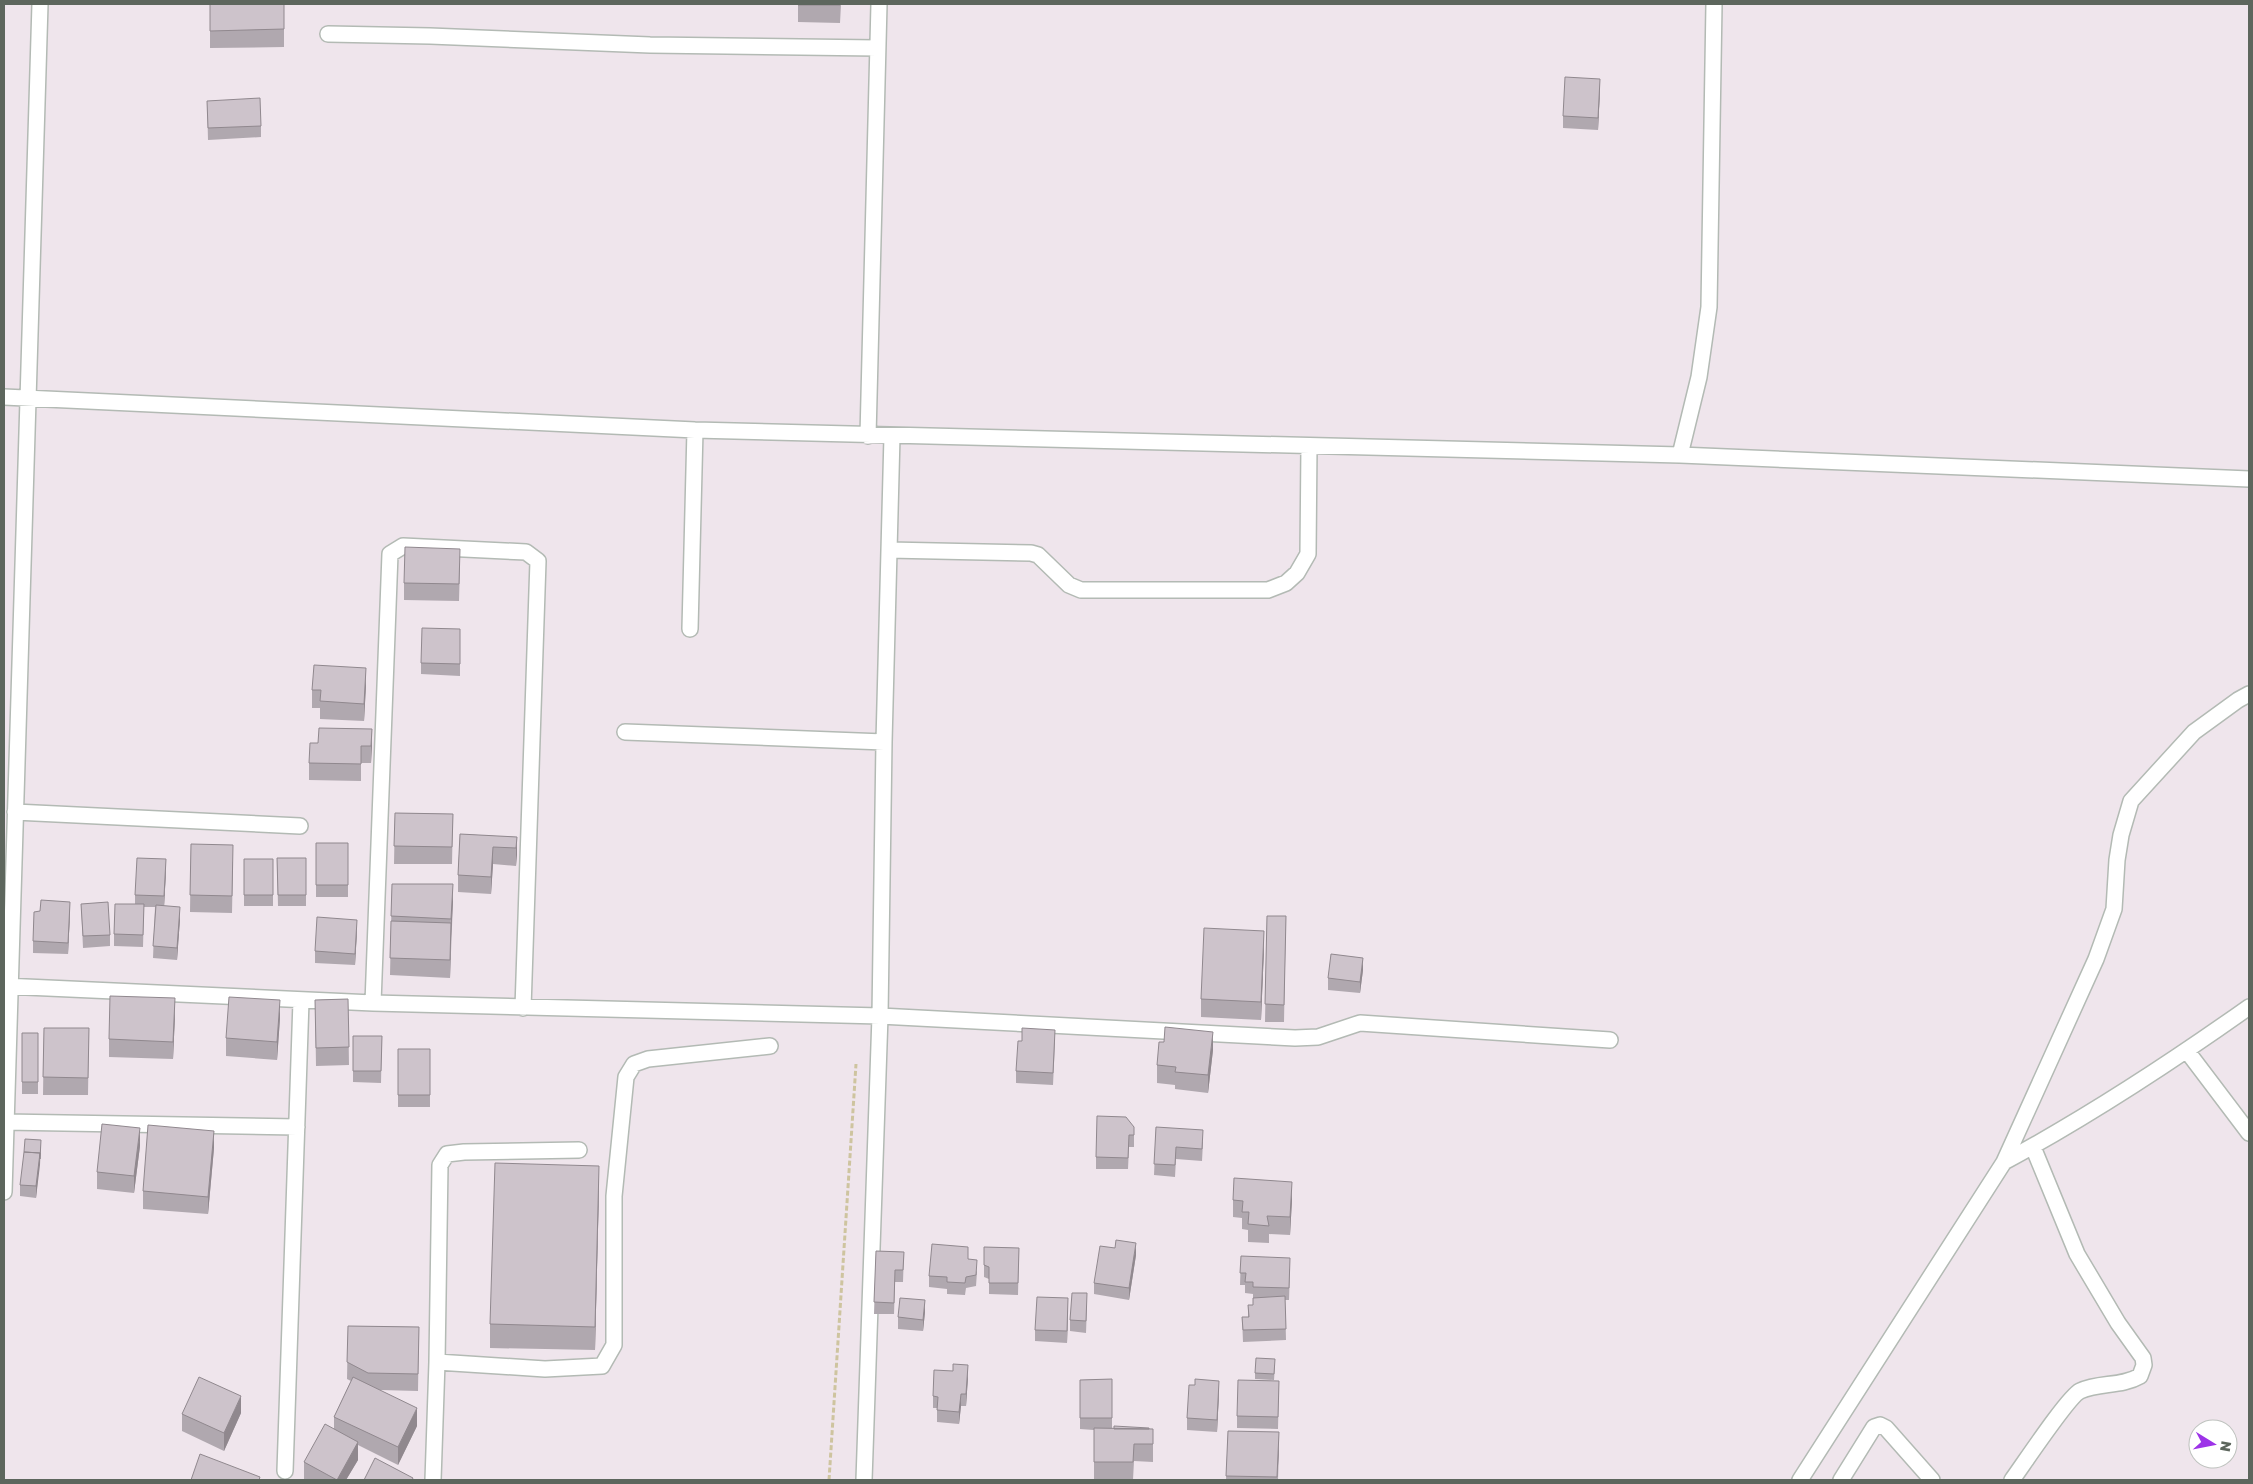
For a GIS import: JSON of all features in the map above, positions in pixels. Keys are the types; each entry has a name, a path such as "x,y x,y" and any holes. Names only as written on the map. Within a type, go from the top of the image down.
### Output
{"street":[{"path":"4,1192 7,987 15,812 40,4"},
{"path":"868,436 876,48 879,4"},
{"path":"1680,455 1699,377 1709,307 1714,4"},
{"path":"328,34 650,45 876,48"},
{"path":"4,397 695,430 868,436 1680,455 2249,478"},
{"path":"690,629 695,430"},
{"path":"864,1480 880,1016 884,742 892,436"},
{"path":"889,550 1031,553 1038,555 1050,565 1069,585 1081,590 1268,590 1286,583 1297,573 1308,554 1309,446"},
{"path":"373,1003 390,554 403,546 526,552 538,561 523,1008"},
{"path":"1800,1480 2004,1162 2096,959 2114,909 2117,860 2122,828 2131,801 2194,732 2249,694"},
{"path":"625,732 884,742"},
{"path":"15,812 300,826"},
{"path":"7,987 301,1001 880,1016 1295,1038 1318,1037 1360,1023 1610,1040"},
{"path":"285,1471 301,1001"},
{"path":"2004,1162 2064,1130 2187,1051 2249,1007"},
{"path":"437,1362 545,1369 602,1366 614,1345 614,1196 626,1077 634,1064 648,1059 770,1046"},
{"path":"2187,1051 2249,1133"},
{"path":"5,1122 297,1127"},
{"path":"2012,1480 2066,1406 2079,1392 2135,1379 2140,1376 2144,1365 2143,1358 2118,1323 2077,1254 2033,1147"},
{"path":"433,1480 440,1165 448,1154 464,1152 578,1150"},
{"path":"1841,1480 1874,1427 1880,1425 1886,1428 1932,1480"}],"path":[{"path":"828,1480 856,1064"}],"building":[{"path":"210,4 284,4 284,29 210,31"},
{"path":"840,4 840,5 798,5"},
{"path":"1565,77 1600,79 1598,118 1563,116"},
{"path":"260,98 261,126 208,128 207,101"},
{"path":"405,547 460,549 459,584 404,583"},
{"path":"422,628 460,629 460,664 421,663"},
{"path":"314,665 366,668 364,704 320,701 321,690 312,690"},
{"path":"319,728 372,729 371,746 361,746 361,764 309,763 310,743 318,743"},
{"path":"395,813 453,814 452,847 394,846"},
{"path":"460,834 517,837 516,848 493,847 491,877 458,875"},
{"path":"316,843 348,843 348,885 316,885"},
{"path":"191,844 233,845 232,896 190,895"},
{"path":"137,858 166,859 164,896 135,895"},
{"path":"277,858 306,858 306,895 278,895"},
{"path":"244,859 273,859 273,895 244,895"},
{"path":"392,884 453,884 451,919 391,916"},
{"path":"41,900 70,902 68,943 33,941 34,912 40,911"},
{"path":"108,902 110,935 83,936 81,904"},
{"path":"115,904 144,904 143,935 114,934"},
{"path":"156,905 180,907 177,948 153,946"},
{"path":"1267,916 1286,916 1284,1005 1265,1004"},
{"path":"317,917 357,920 355,954 315,951"},
{"path":"391,921 451,923 450,960 390,958"},
{"path":"1204,928 1264,931 1261,1002 1201,999"},
{"path":"1331,954 1363,958 1360,982 1328,978"},
{"path":"110,996 175,998 173,1042 109,1039"},
{"path":"229,997 280,1000 277,1042 226,1038"},
{"path":"348,999 349,1047 316,1048 315,1000"},
{"path":"1165,1027 1213,1032 1208,1075 1175,1072 1176,1067 1157,1065 1159,1042 1164,1042"},
{"path":"44,1028 89,1028 88,1078 43,1077"},
{"path":"1022,1028 1055,1030 1053,1073 1016,1071 1018,1041 1022,1041"},
{"path":"22,1033 38,1033 38,1082 22,1082"},
{"path":"353,1036 382,1036 381,1071 353,1071"},
{"path":"398,1049 430,1049 430,1095 398,1095"},
{"path":"1097,1116 1126,1117 1134,1127 1134,1135 1129,1135 1128,1158 1096,1157"},
{"path":"102,1124 140,1128 134,1176 97,1172"},
{"path":"148,1125 214,1131 208,1197 143,1191"},
{"path":"1156,1127 1203,1130 1202,1149 1176,1147 1175,1165 1154,1164"},
{"path":"25,1139 41,1140 40,1159 40,1153 24,1152"},
{"path":"24,1152 40,1153 36,1186 20,1185"},
{"path":"495,1163 599,1166 595,1327 490,1324"},
{"path":"1234,1178 1292,1182 1290,1217 1267,1216 1269,1226 1248,1224 1249,1212 1242,1212 1243,1201 1233,1200"},
{"path":"1116,1240 1136,1243 1129,1288 1094,1283 1100,1246 1115,1248"},
{"path":"932,1244 968,1247 968,1259 977,1260 976,1275 966,1277 965,1283 947,1282 947,1277 929,1276"},
{"path":"984,1247 1019,1248 1018,1283 989,1283 989,1267 984,1265"},
{"path":"876,1251 904,1252 903,1270 895,1270 894,1303 874,1302"},
{"path":"1241,1256 1290,1258 1289,1288 1253,1287 1253,1282 1245,1282 1246,1273 1240,1273"},
{"path":"1072,1293 1087,1293 1086,1321 1070,1320"},
{"path":"1285,1296 1286,1329 1243,1330 1242,1317 1249,1317 1248,1305 1253,1305 1253,1298"},
{"path":"1037,1297 1068,1298 1067,1331 1035,1330"},
{"path":"900,1298 925,1300 923,1320 898,1317"},
{"path":"348,1326 419,1327 418,1374 368,1373 347,1362"},
{"path":"1256,1358 1275,1359 1274,1374 1255,1373"},
{"path":"953,1364 968,1365 966,1394 961,1394 959,1412 937,1410 938,1397 933,1396 934,1370 953,1371"},
{"path":"199,1377 241,1396 224,1433 182,1414"},
{"path":"353,1377 417,1408 398,1447 334,1417"},
{"path":"1112,1379 1112,1418 1080,1418 1080,1380"},
{"path":"1195,1379 1219,1381 1217,1420 1187,1418 1189,1385 1195,1385"},
{"path":"1238,1380 1279,1381 1278,1417 1237,1416"},
{"path":"325,1424 358,1442 337,1480 304,1462"},
{"path":"1114,1426 1149,1428 1149,1429 1114,1429"},
{"path":"1094,1428 1153,1429 1153,1444 1134,1444 1133,1462 1094,1462"},
{"path":"1228,1431 1279,1432 1277,1477 1226,1476"},
{"path":"200,1454 260,1477 259,1480 191,1480"},
{"path":"375,1458 413,1478 412,1480 364,1480"}]}
